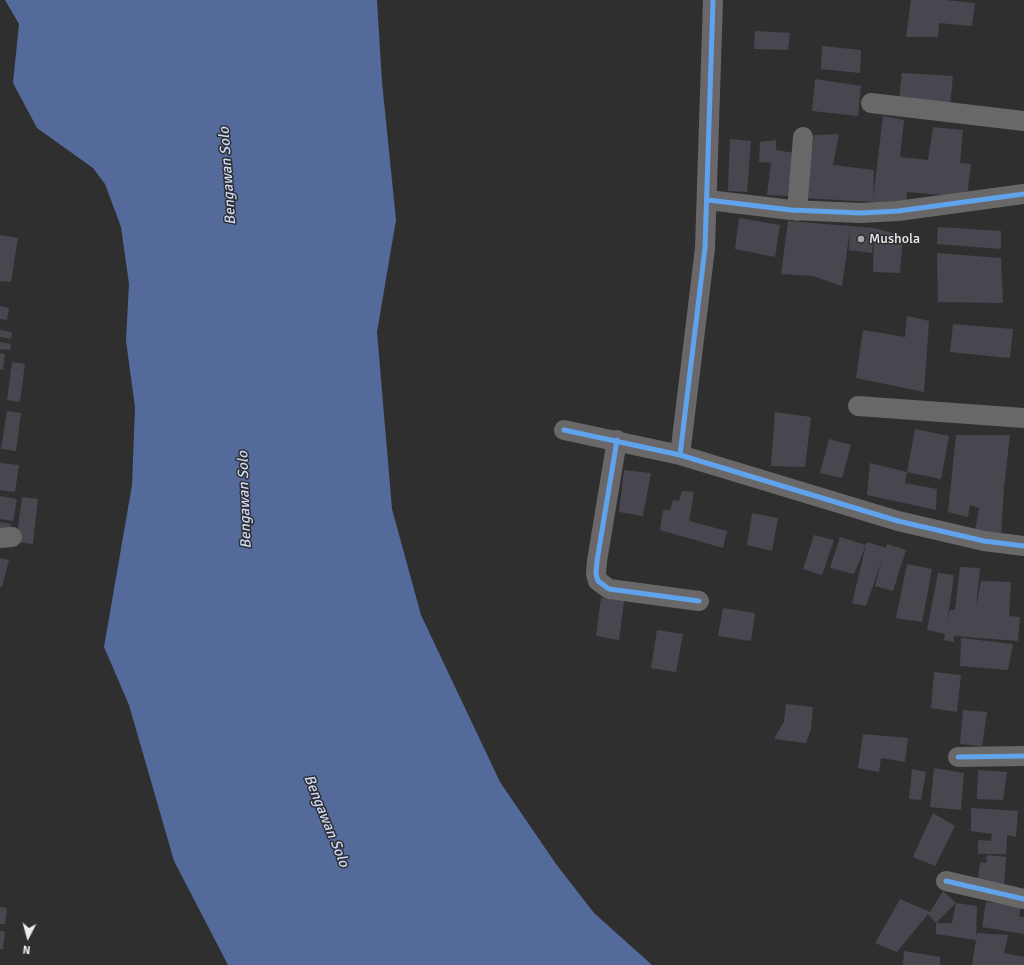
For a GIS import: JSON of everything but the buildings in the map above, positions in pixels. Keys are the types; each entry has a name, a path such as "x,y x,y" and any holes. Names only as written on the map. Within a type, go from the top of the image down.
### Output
{"street":[{"path":"680,455 696,330 708,200 713,0"},
{"path":"872,103 1024,121"},
{"path":"797,210 803,137"},
{"path":"708,200 797,210 855,212 898,211 1024,194"},
{"path":"858,406 1024,418"},
{"path":"564,430 617,440 680,455 898,521 984,541 1024,546"},
{"path":"617,440 597,561 596,574 598,581 609,589 699,601"},
{"path":"958,757 1024,756"},
{"path":"946,881 1024,899"}],"water":[{"name":"Bengawan Solo","path":"5,0 377,0 382,82 396,220 377,332 392,509 421,615 500,782 556,864 594,913 652,965 228,965 174,861 129,705 104,647 132,485 135,407 126,341 129,284 121,227 105,184 93,168 37,128 13,83 19,24"}],"cycle path":[{"path":"680,455 705,248 713,0"},
{"path":"708,200 791,210 861,213 898,211 1024,194"},
{"path":"564,430 680,455 898,521 984,541 1024,546"},
{"path":"617,440 597,561 596,574 598,581 609,589 699,601"},
{"path":"958,757 1024,756"},
{"path":"946,881 1024,899"}],"place":[{"name":"Mushola","path":"861,239"}]}
